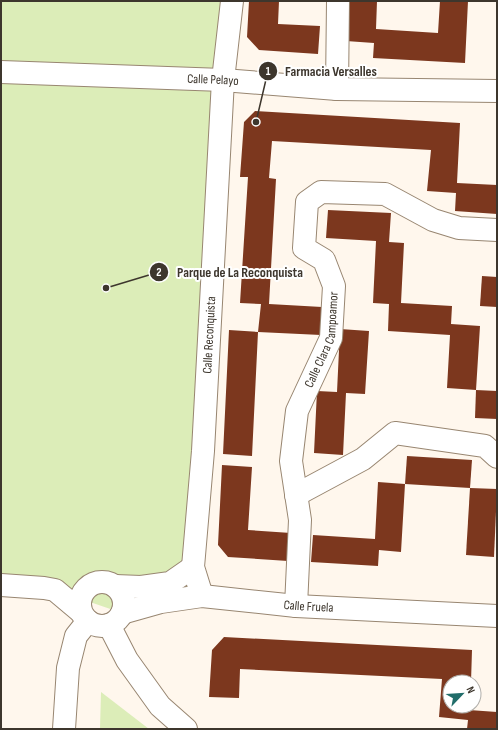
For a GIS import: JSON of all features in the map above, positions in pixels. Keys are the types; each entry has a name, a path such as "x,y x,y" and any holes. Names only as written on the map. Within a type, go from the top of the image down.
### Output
{"street":[{"name":"Calle Reconquista","path":"202,596 193,567 203,451 223,80 232,1"},
{"path":"337,89 338,1"},
{"name":"Calle Pelayo","path":"1,72 223,80 337,89 497,91"},
{"name":"Calle Clara Campoamor","path":"296,606 300,520 291,461 297,411 331,338 334,286 324,260 304,248 307,202 321,192 385,194 433,220 459,228 497,230"},
{"path":"296,495 364,459 395,433 485,446 497,457"},
{"path":"64,729 68,668 76,636 84,616 79,602 82,593 88,586 97,582 106,582 115,586 141,587 170,584 193,567"},
{"path":"1,585 54,590 84,616 101,626 116,619"},
{"path":"115,586 123,598 116,619 127,660 160,706 186,729"},
{"name":"Calle Fruela","path":"116,619 161,602 202,596 296,606 497,616"}],"green space":[{"path":"1,1 232,1 202,596 122,613 55,590 1,587"},
{"path":"101,692 149,729 100,729"}],"building":[{"path":"249,1 279,1 278,24 320,26 318,54 259,50 247,37"},
{"path":"349,1 377,1 376,29 438,33 440,1 468,1 465,63 373,58 374,43 346,41"},
{"path":"255,111 460,123 457,183 497,185 497,214 455,211 456,193 427,191 431,150 272,141 269,178 276,179 269,304 322,307 321,335 258,332 261,304 240,303 248,177 240,177 244,122"},
{"path":"328,210 391,213 389,242 404,243 401,303 452,306 451,324 480,326 476,390 447,388 450,335 388,331 389,304 373,303 376,241 326,238"},
{"path":"482,276 497,277 497,307 480,306"},
{"path":"340,329 369,331 365,394 346,393 343,455 314,453 317,391 337,392"},
{"path":"229,330 258,332 252,456 223,454"},
{"path":"476,390 497,391 497,419 475,418"},
{"path":"407,456 472,460 470,488 405,484"},
{"path":"222,465 252,467 248,530 291,533 288,561 228,557 218,545"},
{"path":"378,482 405,484 401,552 379,550 378,566 311,562 313,535 375,539"},
{"path":"470,488 497,489 494,557 466,555"},
{"path":"224,637 472,650 471,674 442,674 442,679 240,669 239,698 209,697 212,650"},
{"path":"442,679 442,714 482,714 482,711 497,712 497,729 467,729 468,720 439,717"}],"place":[{"name":"Farmacia Versalles","path":"256,122"},
{"name":"Parque de La Reconquista","path":"106,288"}]}
